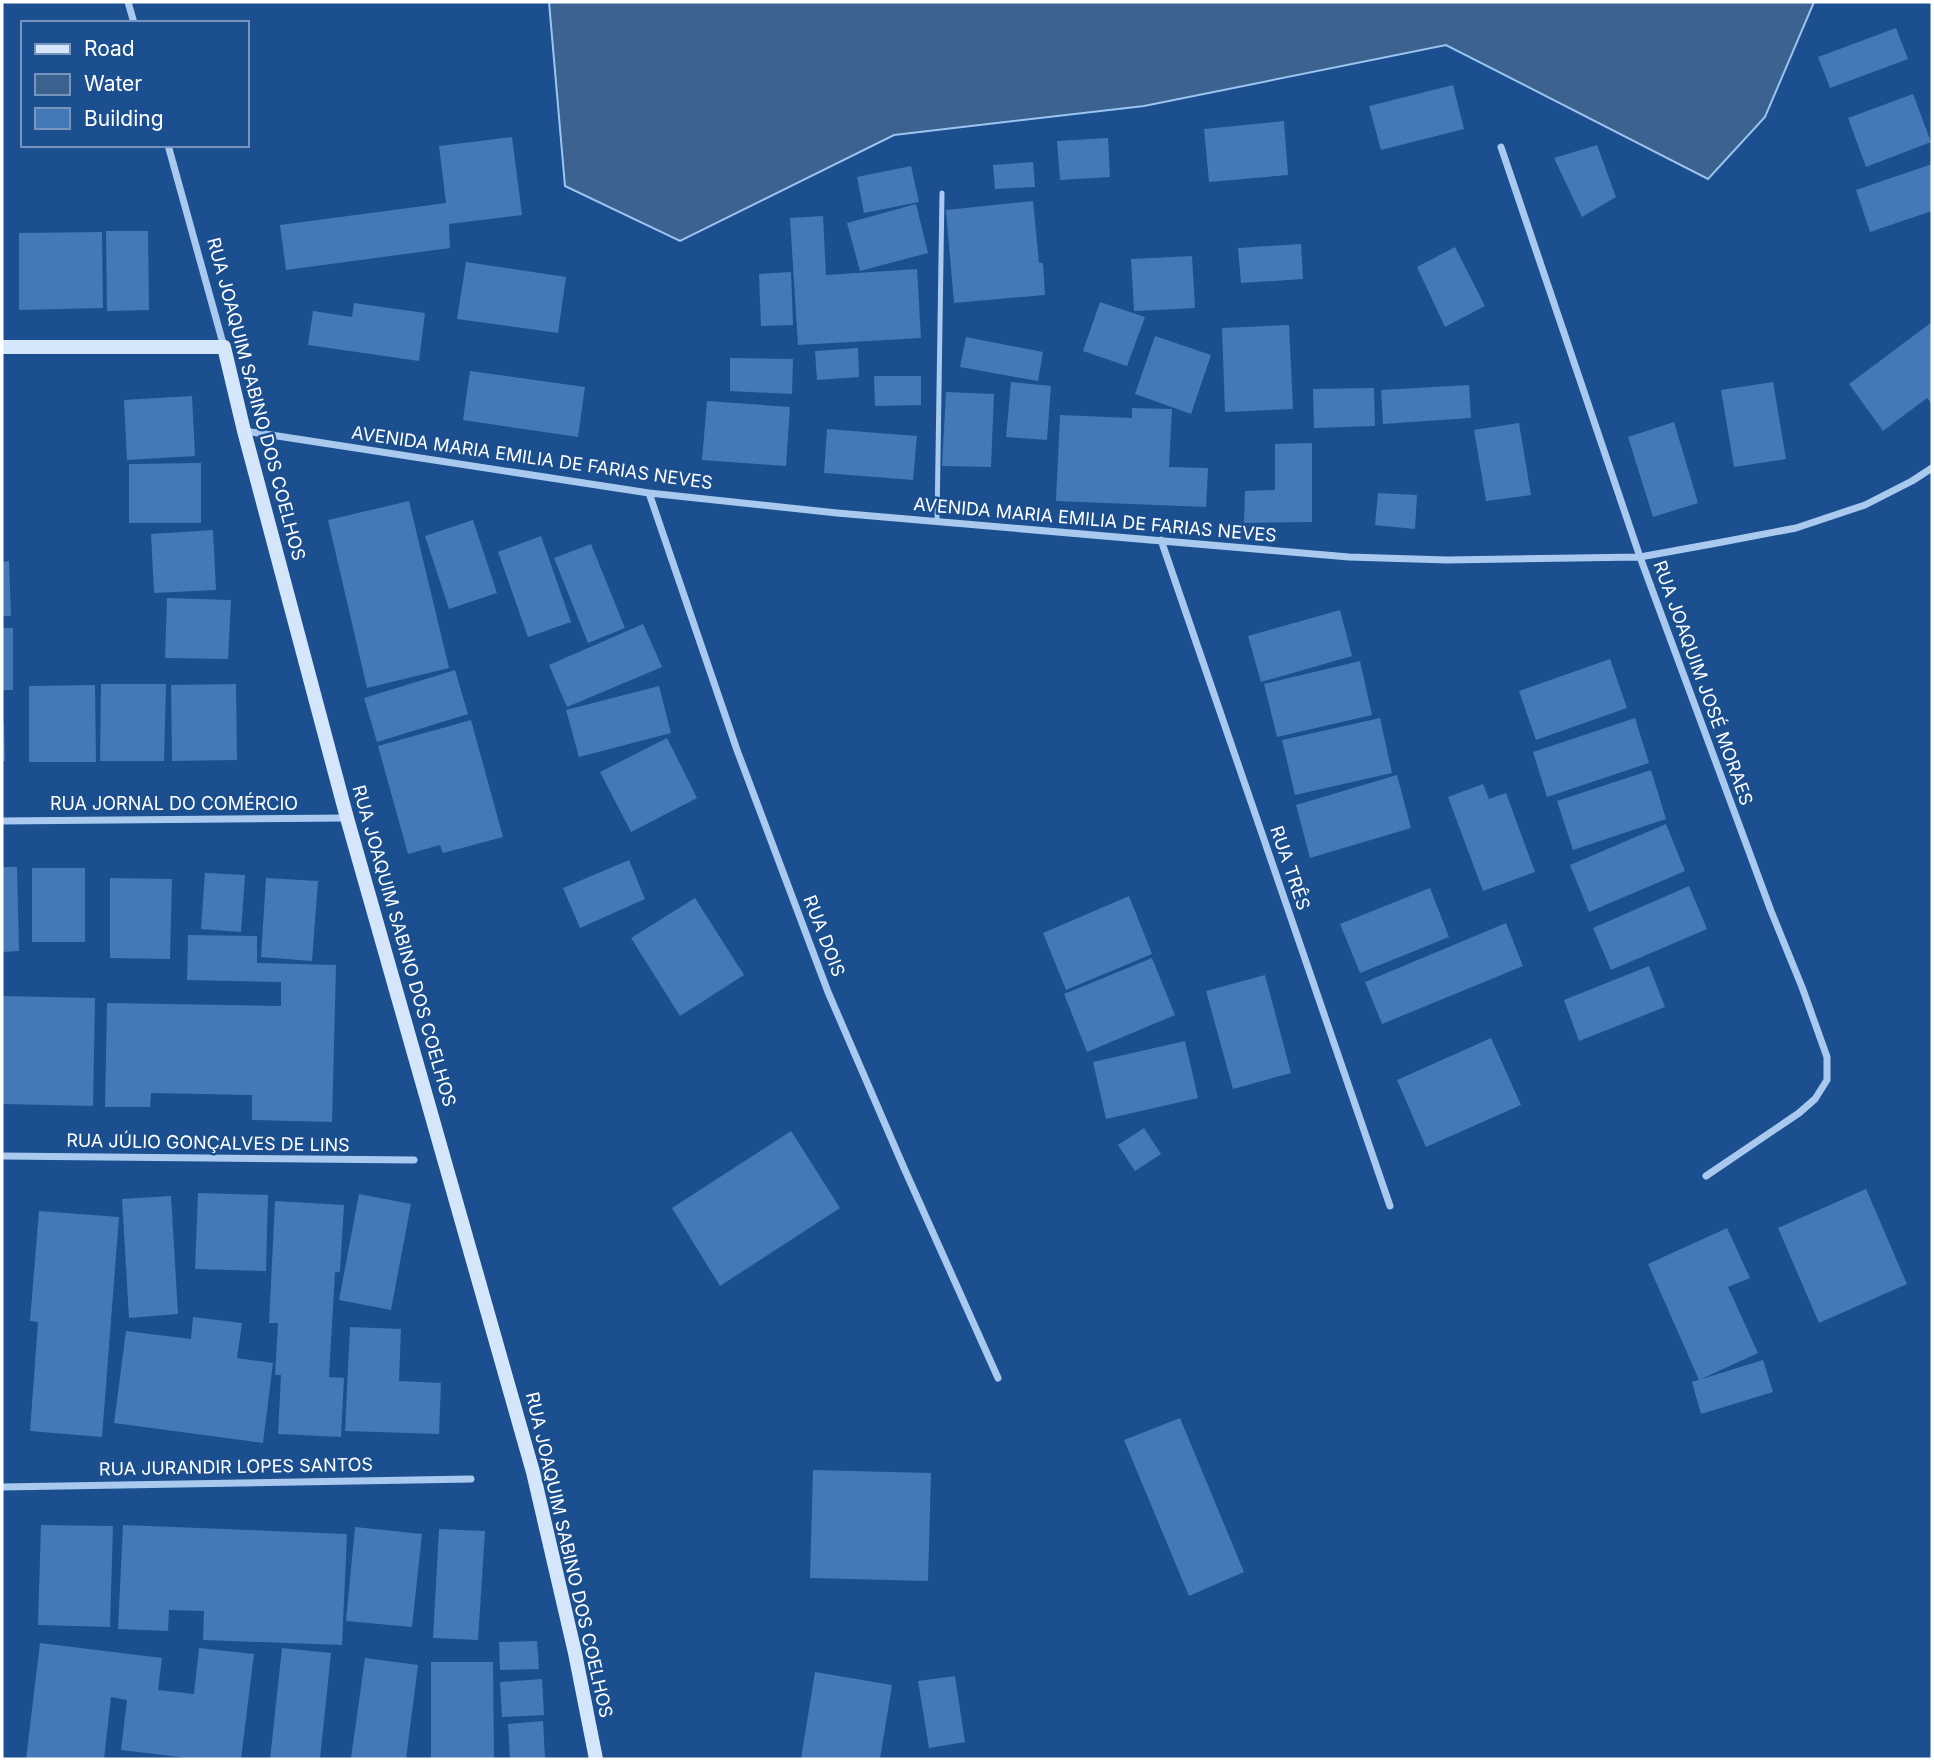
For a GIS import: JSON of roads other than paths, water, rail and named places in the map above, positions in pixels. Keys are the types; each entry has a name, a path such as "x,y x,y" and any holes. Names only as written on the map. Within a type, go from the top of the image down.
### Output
{"main road":[{"path":"2,347 224,347"},
{"name":"RUA JOAQUIM SABINO DOS COELHOS","path":"224,347 347,818 533,1472 575,1653 596,1759"}],"street":[{"path":"128,2 133,21"},
{"name":"RUA JOAQUIM SABINO DOS COELHOS","path":"169,147 224,347"},
{"name":"RUA JOAQUIM JOSÉ MORAES","path":"1501,147 1640,557 1827,1057 1825,1084 1815,1099 1800,1113 1706,1176"},
{"name":"AVENIDA MARIA EMILIA DE FARIAS NEVES","path":"244,431 649,493 937,523 1349,557 1447,560 1640,557 1796,528 1865,505 1932,468"},
{"name":"RUA DOIS","path":"649,493 737,750 828,992 998,1378"},
{"name":"RUA TRÊS","path":"1161,540 1390,1206"},
{"name":"RUA JORNAL DO COMÉRCIO","path":"2,821 347,818"},
{"name":"RUA JÚLIO GONÇALVES DE LINS","path":"2,1156 414,1160"},
{"name":"RUA JURANDIR LOPES SANTOS","path":"2,1487 471,1479"}],"lane":[{"path":"937,523 942,193"}],"water":[{"path":"549,2 1814,2 1765,117 1708,179 1446,45 1144,106 894,135 680,241 565,186"}]}
